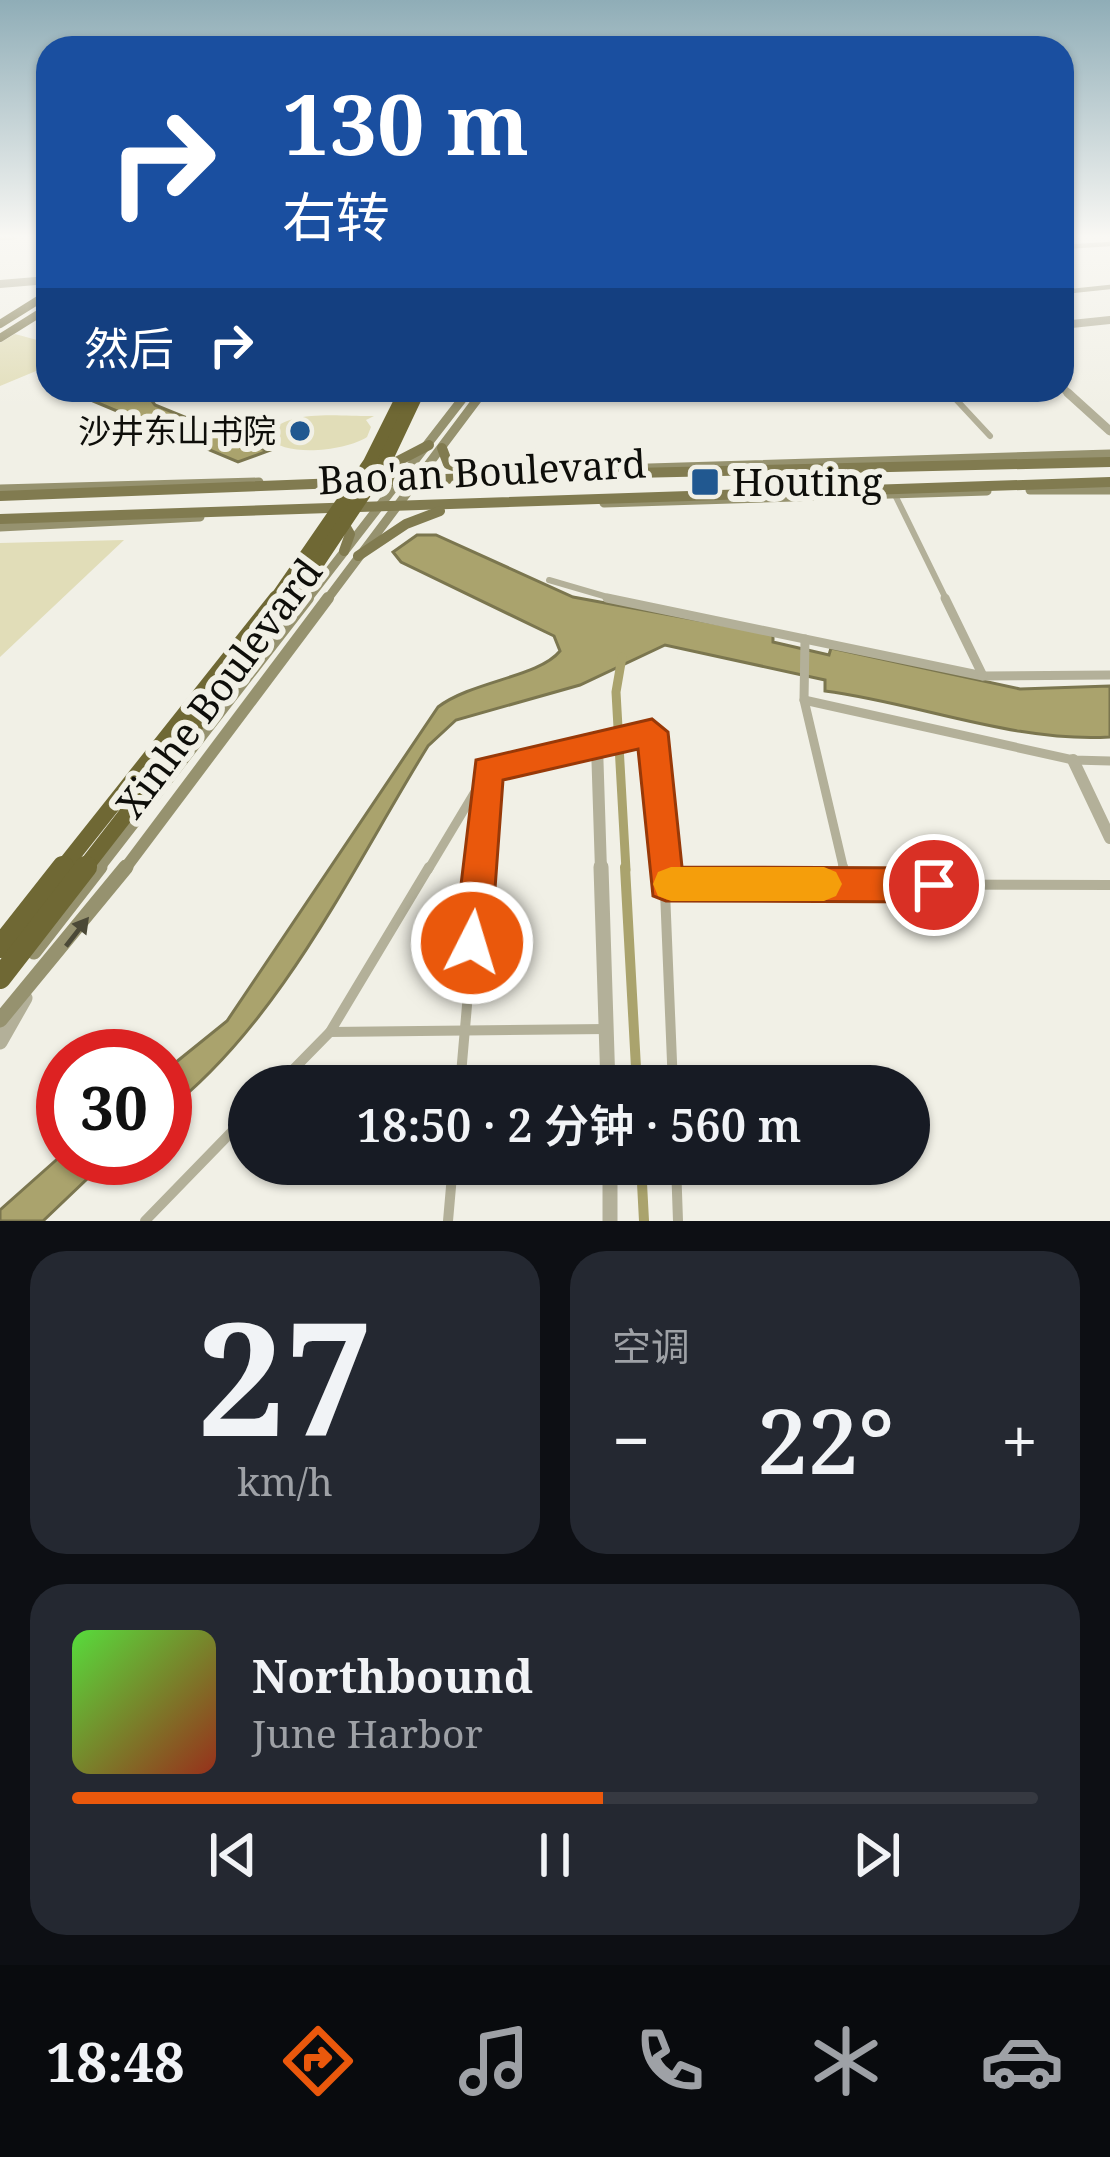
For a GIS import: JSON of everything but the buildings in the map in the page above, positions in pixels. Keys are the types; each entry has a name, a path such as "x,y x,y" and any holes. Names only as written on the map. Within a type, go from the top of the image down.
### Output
{"highway":[{"path":"0,947 305,563 370,464 400,402"},
{"path":"2,981 319,566 383,465 412,402"}],"main road":[{"path":"0,324 36,301"},
{"path":"3,336 36,316"},
{"name":"Xinhe Boulevard","path":"0,1019 74,938 418,480 462,402"},
{"name":"Xinhe Boulevard","path":"2,981 54,929 379,507 474,402"},
{"path":"317,483 386,469 436,447 457,470 509,476"},
{"path":"546,475 965,455 1110,458"},
{"path":"965,455 1045,462"},
{"name":"Bao'an Boulevard","path":"0,493 1110,458"},
{"name":"Bao'an Boulevard","path":"0,523 1020,482 1108,487"},
{"path":"529,502 1108,487"},
{"path":"358,556 418,518 491,504"},
{"path":"316,510 346,524 350,540 344,551"}],"street":[{"path":"1074,324 1110,320"},
{"path":"1074,398 1110,431"},
{"path":"959,402 990,436"},
{"path":"896,495 982,676"},
{"path":"549,580 572,591 982,676 1110,675"},
{"path":"805,639 804,700 847,884"},
{"path":"804,700 1072,760 1110,761"},
{"path":"298,1065 330,1032 488,770 652,732 666,884 672,1065"},
{"path":"597,746 608,1065"},
{"path":"1072,760 1110,838"},
{"path":"462,1065 488,770"},
{"path":"666,884 1110,885"},
{"path":"0,1042 34,983"},
{"path":"330,1032 608,1028"},
{"path":"145,1221 228,1136"},
{"path":"448,1221 451,1185"},
{"path":"610,1185 610,1221"},
{"path":"677,1185 678,1221"}],"shaded area":[{"path":"15,334 36,340 36,371 0,386 0,343"},
{"path":"96,402 153,402 268,451 238,462"},
{"path":"374,416 366,420 371,427 367,437 331,449 287,448 268,437 286,421 300,417"},
{"path":"417,535 436,535 573,597 773,634 773,642 829,655 831,648 1020,689 1110,686 1110,737 1003,728 825,691 825,680 665,645 580,685 456,720 428,746 279,989 244,1035 192,1088 192,1049 227,1021 438,707 537,667 560,651 554,636 401,562 393,552"},
{"path":"124,540 0,657 0,543"},
{"path":"36,1178 36,1185 81,1185 43,1221 0,1221 0,1210"}],"waterway":[{"path":"622,657 616,692 626,870"},
{"path":"625,867 636,1065"},
{"path":"642,1185 644,1221"}],"slow traffic":[{"path":"671,884 824,884"}],"place":[{"name":"沙井东山书院","path":"300,431"},
{"name":"Houting","path":"705,482"}],"route":[{"path":"472,943 488,770 652,732 666,884 934,885"}]}
